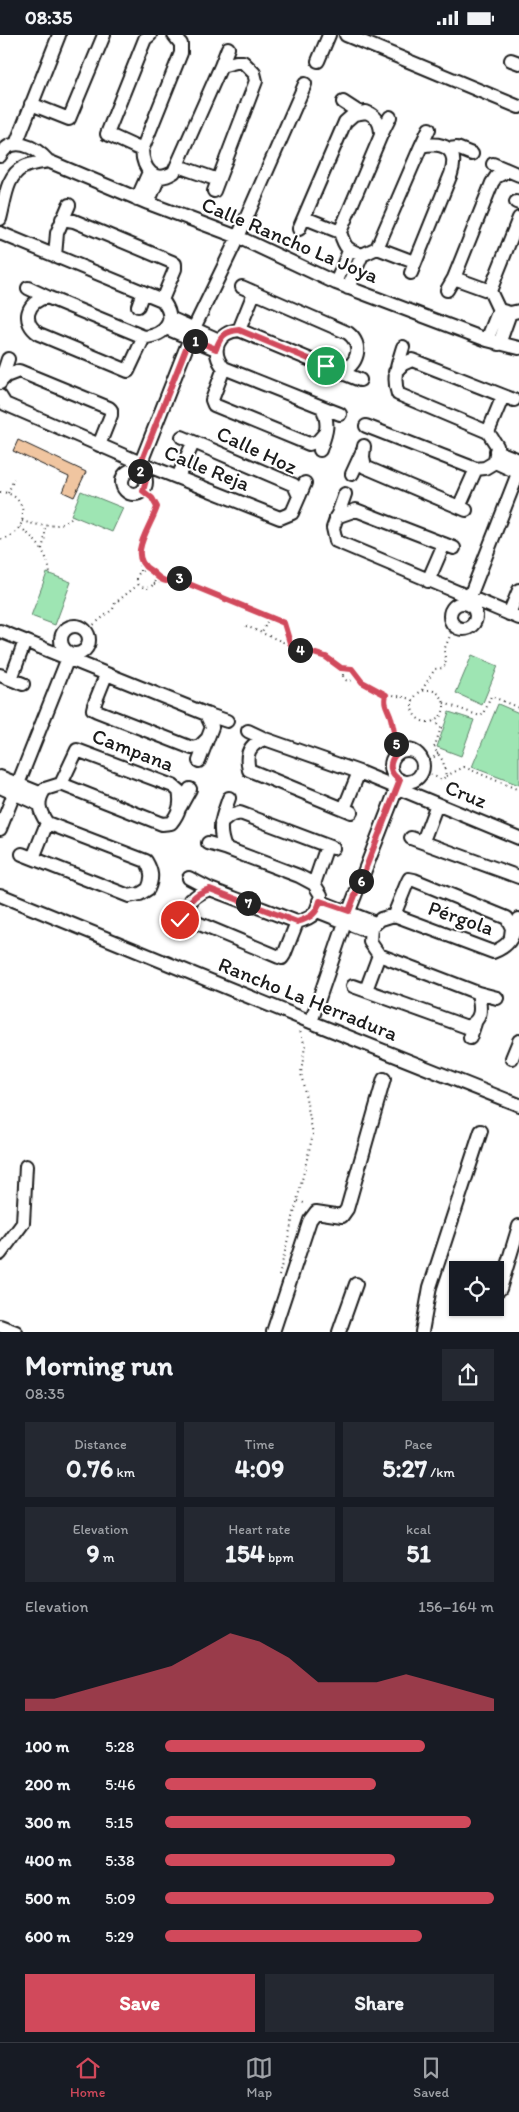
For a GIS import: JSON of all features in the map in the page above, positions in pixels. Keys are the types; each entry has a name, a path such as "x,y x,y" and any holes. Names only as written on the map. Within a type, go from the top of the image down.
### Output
{"street":[{"path":"29,165 30,159 20,144 31,104 59,35"},
{"path":"31,104 69,119 104,35"},
{"path":"142,150 107,134 146,51 145,39 150,35"},
{"path":"174,35 181,44 181,53 173,61 142,150 145,167 154,174 167,177 178,166 221,75 228,48"},
{"path":"318,61 329,35"},
{"path":"346,35 519,107"},
{"path":"178,166 216,186 248,90 256,81 249,67 243,62 236,62 221,75"},
{"path":"139,466 146,480 143,491 131,494 127,492 121,481 125,473 139,466 192,333 238,237 305,83"},
{"path":"343,102 360,113"},
{"path":"340,232 302,223 344,133 349,118 366,112 376,118 381,127 340,232 346,248 349,251 362,255"},
{"path":"375,141 390,117"},
{"path":"348,288 362,255 377,248 418,162 421,146 429,129"},
{"path":"421,146 434,143 448,149 456,148 472,153"},
{"path":"0,156 8,145 20,144"},
{"name":"Calle Rancho La Joya","path":"20,144 38,150 48,161 142,201 238,237 348,288 487,340 519,348"},
{"path":"377,248 412,267 446,173 454,165 448,149"},
{"path":"0,219 10,181 15,174 29,165 48,161"},
{"path":"494,164 513,173"},
{"path":"447,291 492,193 496,177 513,173"},
{"path":"142,201 154,174"},
{"path":"55,256 57,233 69,205"},
{"path":"490,291 519,218"},
{"path":"62,219 84,231 175,264 175,269 162,300"},
{"path":"0,233 55,256 73,257 143,293 162,300 169,311 168,323 153,337 144,337 129,325 52,302 28,288"},
{"path":"336,283 349,251"},
{"path":"454,278 490,291 509,311"},
{"path":"242,287 354,339 357,346 356,357 350,366 340,372"},
{"path":"138,306 143,293"},
{"path":"239,330 254,293"},
{"path":"18,329 34,302 52,302"},
{"path":"487,340 509,311"},
{"path":"500,344 509,311"},
{"path":"28,313 32,329 47,333 128,371 144,337"},
{"path":"168,323 217,345"},
{"path":"340,414 314,408 224,368 220,363 217,345 226,333 239,330 328,363 340,372 360,379"},
{"path":"403,347 394,384 407,394 470,430 488,432"},
{"path":"0,387 8,359"},
{"path":"396,372 403,364 412,360 422,368 509,398 488,432"},
{"path":"224,368 212,403 299,436 309,444 318,441 327,431"},
{"path":"0,382 6,376 19,371 25,378 111,411 98,445"},
{"path":"385,390 407,394"},
{"name":"Calle Reja","path":"0,396 5,404 16,404 139,466 178,477 280,519 292,513 298,501"},
{"path":"314,408 328,419 327,431 320,450"},
{"path":"366,426 380,432 392,441 460,458 476,469 485,469 496,457 497,446 488,432"},
{"path":"352,474 364,446 380,432"},
{"name":"Calle Hoz","path":"178,477 188,440 294,485 298,501"},
{"path":"364,446 363,457 365,467 380,469 462,509 476,469"},
{"path":"468,601 519,469 496,457"},
{"path":"298,501 305,483"},
{"path":"345,494 333,529 336,541 364,548 468,601 514,616 519,591"},
{"path":"336,517 356,510 377,523 449,546 428,581"},
{"path":"468,601 473,609 474,622 464,629 453,624 450,617 452,609 458,604 468,601"},
{"path":"0,829 69,656 85,649 89,640 86,631 82,628 73,626 62,633 62,646 69,656"},
{"path":"0,631 69,656 106,675 228,721"},
{"path":"11,679 25,641"},
{"path":"106,675 93,709 192,748 200,745 208,738"},
{"path":"199,761 212,727 206,714"},
{"name":"Cruz","path":"248,731 289,751 398,784 437,804 519,838"},
{"path":"265,739 255,742 249,749 246,759 249,770 278,778 347,811 359,772"},
{"name":"Campana","path":"61,784 77,750 173,786 178,791 180,807"},
{"path":"311,1022 347,917 398,784 391,769 393,758 401,751 411,751 421,764 416,779 398,784"},
{"path":"0,777 15,789"},
{"path":"160,863 146,861 47,823 41,814 40,799 45,789 61,784 162,824 170,823 190,789"},
{"path":"0,787 15,789 40,799"},
{"path":"225,848 220,835 220,823 229,798"},
{"path":"437,804 417,840 519,877"},
{"path":"220,823 240,813 330,847 314,884"},
{"path":"47,823 27,856 129,896 140,894 148,889 152,877 151,870 146,861"},
{"path":"190,900 189,911 195,921 282,958 297,922 313,916 318,906 321,895 314,884 297,881 225,848 208,843"},
{"path":"189,878 210,889 287,912 297,922"},
{"name":"Pérgola","path":"372,927 381,919 394,915 492,952 504,947 512,939 512,928 507,918 409,879 394,915"},
{"path":"180,920 190,900 199,892 210,889"},
{"name":"Rancho La Herradura","path":"0,895 519,1105"},
{"path":"318,906 372,927 370,942 379,955 478,993 497,998"},
{"path":"512,939 519,919"},
{"path":"492,952 506,956"},
{"path":"366,990 379,955"},
{"path":"353,986 467,1027 479,1017 478,993"},
{"path":"470,1038 474,1023"},
{"path":"512,1058 519,1041"},
{"path":"273,1332 310,1220 316,1212 342,1216 347,1209 384,1079"},
{"path":"422,1332 430,1287 481,1131"},
{"path":"0,1254 24,1223 26,1166"},
{"path":"504,1276 519,1226"},
{"path":"339,1332 356,1284"},
{"path":"0,1326 16,1332"}],"path":[{"path":"8,493 14,479"},
{"path":"0,491 8,493 18,500 21,506 22,521 14,535 0,539"},
{"path":"138,585 136,579 140,571 139,554 142,539 157,507 152,498 143,491"},
{"path":"22,521 45,525 66,523 74,516"},
{"path":"42,549 45,525"},
{"path":"20,527 42,549 48,560 50,574"},
{"path":"140,562 154,575 167,581 181,587 184,582"},
{"path":"140,571 148,570"},
{"path":"154,575 154,584"},
{"path":"176,585 177,578"},
{"path":"138,585 146,588 154,584 182,578 184,582 284,623 289,642"},
{"path":"86,631 113,609 115,603 138,585"},
{"path":"262,633 269,617"},
{"path":"444,703 442,714 434,721 423,721 415,716 411,706 412,699 422,690 435,669 443,668 446,665 444,650 453,624"},
{"path":"246,625 283,642 289,642 300,650 326,657 341,668 354,671 361,681 386,695 412,699"},
{"path":"341,668 345,680 361,681"},
{"path":"343,673 348,669"},
{"path":"352,681 355,674"},
{"path":"422,690 433,690 438,693 444,703 480,716 484,714 491,696 519,708"},
{"path":"386,695 384,702 391,717 396,754"},
{"path":"434,721 441,728 434,748 443,761 446,776"},
{"path":"421,764 431,760 438,753"},
{"path":"421,764 442,780 464,767 519,790"},
{"path":"277,1284 310,1152 312,1134 300,1073 305,1046 300,1026 311,1022"}],"green space":[{"path":"81,491 123,508 112,532 71,515"},
{"path":"47,573 71,582 55,625 31,616"},
{"path":"472,655 498,666 482,705 456,693"},
{"path":"498,704 519,713 519,785 472,767"},
{"path":"449,712 474,720 461,756 437,747"}],"building":[{"path":"18,440 86,472 74,497 63,492 69,477 13,451"}],"route":[{"path":"180,920 190,900 199,892 210,889 297,922 313,916 317,911 320,901 349,911 400,780 396,778 391,769 391,763 396,754 396,743 391,717 384,702 386,695 374,691 362,682 352,669 341,668 326,657 294,647 290,643 284,623 184,582 182,578 163,580 154,575 140,562 139,554 142,539 157,507 152,498 143,491 146,480 143,473 138,470 190,338 216,349 221,337 226,333 239,330 326,366"}]}
